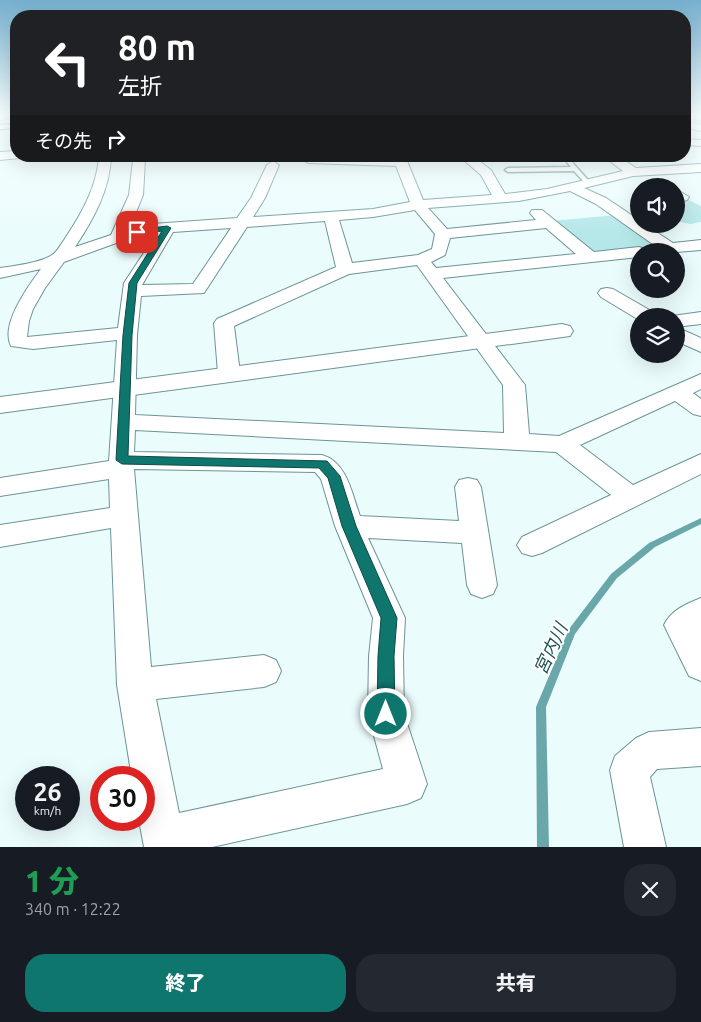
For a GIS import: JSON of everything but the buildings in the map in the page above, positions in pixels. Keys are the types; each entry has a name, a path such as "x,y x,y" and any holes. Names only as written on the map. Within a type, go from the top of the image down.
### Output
{"street":[{"path":"9,345 16,335 25,306 36,286 58,259 96,197 100,188 104,162"},
{"path":"118,236 129,217 136,193 139,162"},
{"path":"401,162 418,205 443,234"},
{"path":"472,162 486,173 501,199"},
{"path":"620,162 650,178"},
{"path":"132,291 198,289 258,198 273,165"},
{"path":"0,273 58,259 118,236 167,228 373,213 437,202 519,197 571,187 636,171 701,168"},
{"path":"571,187 601,201 662,243"},
{"path":"519,197 590,257"},
{"path":"616,212 630,209"},
{"path":"331,216 345,269"},
{"path":"443,234 548,223"},
{"path":"0,487 122,464 322,464 334,476 349,526 389,618 386,656 386,714 407,784 164,842 134,685 122,464 128,335 133,283 167,228"},
{"path":"426,267 439,252 443,234"},
{"path":"685,246 701,245"},
{"path":"229,373 224,323 345,269 426,267 590,257 630,252"},
{"path":"426,267 514,385 517,441"},
{"path":"607,293 632,308"},
{"path":"685,320 701,318"},
{"path":"0,405 562,330"},
{"path":"9,345 116,334 128,335"},
{"path":"685,338 701,346"},
{"path":"124,422 562,444 701,381"},
{"path":"676,392 701,408"},
{"path":"562,444 631,497"},
{"path":"532,544 701,463"},
{"path":"468,487 482,584"},
{"path":"0,536 124,516"},
{"path":"349,526 475,533"},
{"path":"701,612 680,625 701,665"},
{"path":"134,685 264,671"},
{"path":"645,847 629,770 649,751 701,746"}],"lane":[{"path":"508,170 572,165 586,182"}],"shaded area":[{"path":"689,200 701,206 701,222 685,223 685,201"},
{"path":"616,215 630,225 630,233 641,233 655,243 630,243 630,251 601,254 588,251 552,221"}],"waterway":[{"name":"宮内川","path":"543,847 541,707 572,632 614,576 652,545 701,521"}],"route":[{"path":"137,232 167,228 133,283 128,335 122,460 322,464 334,476 349,526 389,618 386,656 386,714"}]}
